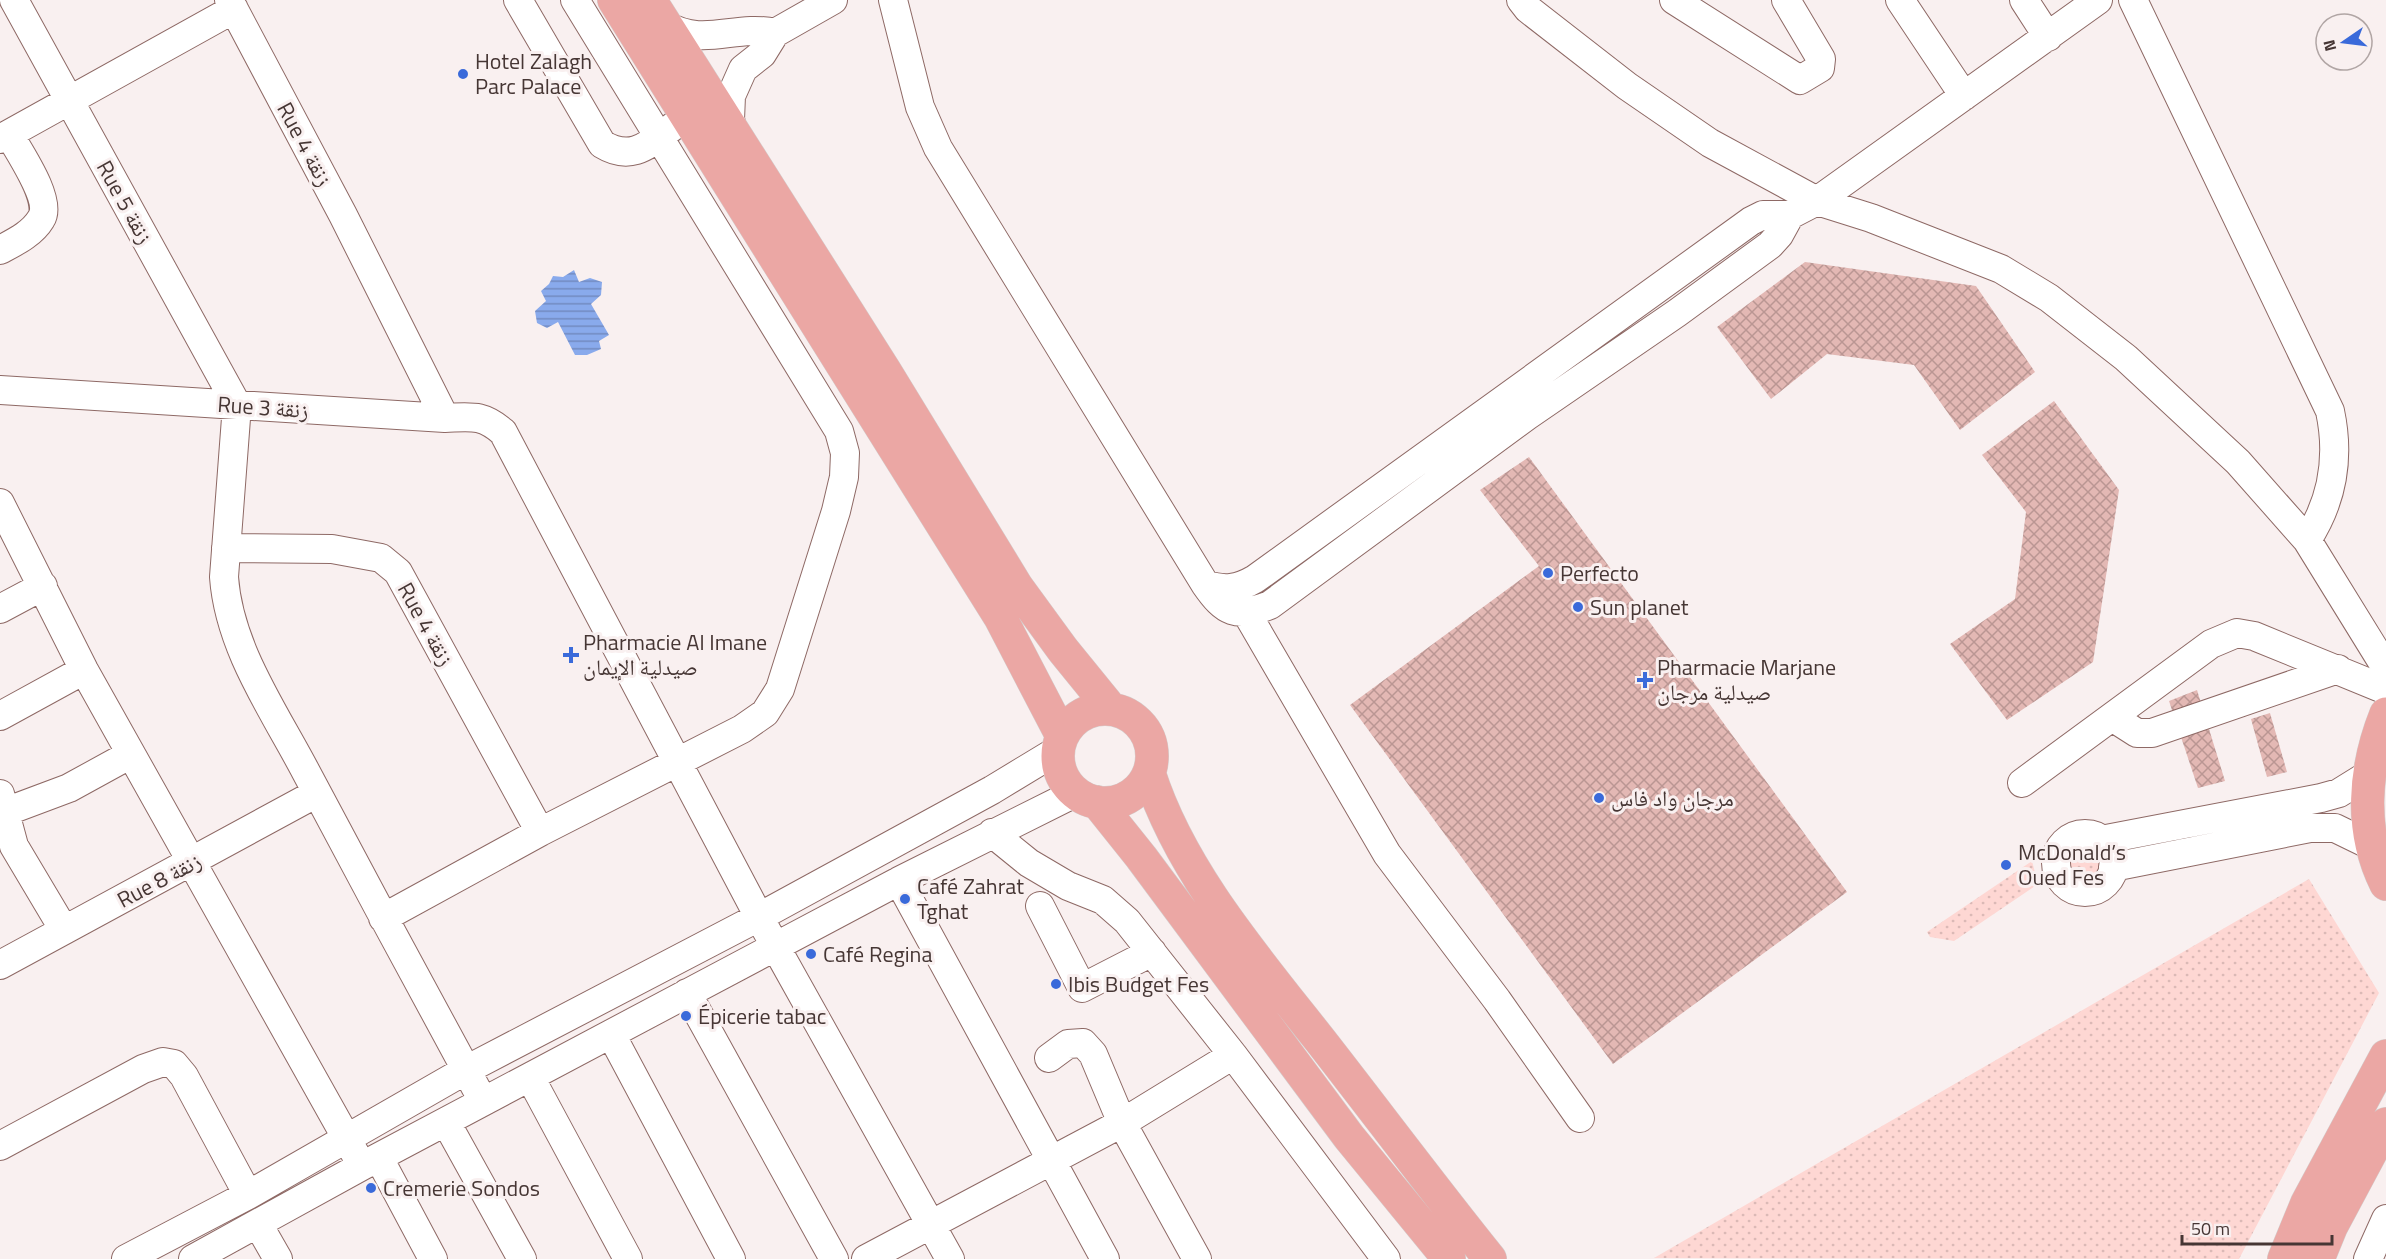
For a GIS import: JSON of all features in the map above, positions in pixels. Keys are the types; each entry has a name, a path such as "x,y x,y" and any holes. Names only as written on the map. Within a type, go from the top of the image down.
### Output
{"main road":[{"path":"614,0 1000,617 1060,743 1061,774 1129,841 1349,1137 1449,1259"},
{"path":"657,12 885,371 1017,587 1055,641 1111,709"},
{"path":"1060,743 1077,718 1087,712 1111,709 1122,712 1142,726 1152,749 1149,773 1143,784 1128,796 1110,803 1086,797"},
{"path":"2386,714 2368,775 2367,813 2373,846 2386,884"},
{"path":"1149,773 1164,813 1181,847 1229,920 1490,1259"},
{"path":"2284,1259 2307,1203 2386,1056"},
{"path":"2318,1259 2336,1218 2386,1124"}],"street":[{"name":"Rue 5 زنقة","path":"14,0 237,405"},
{"path":"518,0 602,144 614,152 627,153 640,150 687,117"},
{"path":"383,918 540,832 742,729 765,713 780,689 836,511 844,477 845,453 839,431 816,390 575,0"},
{"path":"739,142 730,114 733,86 743,69 762,54 775,33 833,0"},
{"path":"893,0 917,98 938,148 1205,584 1219,604 1236,612 1246,612 1270,604 1527,416 1677,313 1770,245 1779,235 1790,215"},
{"path":"1674,0 1800,80 1820,68 1821,59 1785,0"},
{"path":"1900,0 1964,96"},
{"path":"2024,0 2048,37"},
{"path":"1205,584 1228,589 1255,579 1751,221 1763,215 1790,215 1816,201 2098,0"},
{"path":"2133,0 2330,411 2335,432 2334,473 2324,510 2307,540"},
{"path":"1532,3 1627,86 1710,144 1816,201 1871,218 2001,269 2049,298 2126,358 2238,462 2307,540 2386,668"},
{"path":"0,250 31,232 43,218 45,206 41,194 4,136 69,101 231,5"},
{"name":"Rue 4 زنقة","path":"231,5 343,215 445,418"},
{"path":"657,12 677,32 702,37 752,29 775,33"},
{"name":"Rue 3 زنقة","path":"0,390 488,419 503,432 759,917 950,1259"},
{"path":"237,405 226,548 226,601 234,631 383,918 483,1101"},
{"path":"0,503 84,670 347,1140 370,1162 433,1259"},
{"name":"Rue 4 زنقة","path":"226,548 332,549 381,558 398,572 540,832"},
{"path":"0,609 43,586"},
{"path":"1246,612 1387,854 1497,1000 1580,1118"},
{"path":"2022,783 2211,644 2237,633 2274,642 2386,690"},
{"path":"2112,717 2137,733 2152,733 2338,669"},
{"path":"0,716 84,670"},
{"path":"126,1259 347,1140 466,1070 759,917 992,790 1060,743"},
{"path":"64,930 6,843 2,803 61,791 131,754"},
{"path":"2101,840 2113,856 2113,867 2106,883 2090,892 2073,889 2060,878 2057,870 2058,854 2067,840 2080,835 2101,840 2321,798 2339,793 2368,775"},
{"name":"Rue 8 زنقة","path":"0,965 317,793"},
{"path":"193,1259 483,1101 899,881 992,833 1086,797"},
{"path":"2113,867 2310,828 2335,828 2373,846"},
{"path":"992,833 1029,863 1068,886 1108,903 1127,921 1233,1055 1386,1259"},
{"path":"899,881 1050,1162 1105,1259"},
{"path":"1040,906 1082,988 1152,952"},
{"path":"687,993 834,1259"},
{"path":"611,1034 732,1259"},
{"path":"1049,1058 1068,1044 1083,1043 1093,1054 1122,1123 1197,1259"},
{"path":"866,1259 1122,1123 1233,1055"},
{"path":"0,1146 143,1069 163,1062 174,1064 184,1076 249,1229 278,1259"},
{"path":"530,1077 628,1259"},
{"path":"446,1122 522,1259"},
{"path":"2368,1259 2386,1219"}],"shaded area":[{"path":"2085,848 2096,852 2100,863 2096,874 2085,878 2074,874 2070,863 2074,852"},
{"path":"2032,861 2038,884 1954,941 1930,937 1927,932"},
{"path":"2309,879 2379,993 2239,1259 1654,1258"}],"water":[{"path":"574,270 579,282 590,278 602,282 601,295 591,304 609,335 599,341 601,349 587,355 575,355 558,322 547,328 537,323 535,311 546,301 541,291 549,284 553,276 563,277"}],"building":[{"path":"1805,262 1976,286 2035,372 1960,430 1914,365 1827,354 1771,399 1717,327"},
{"path":"2054,401 2119,490 2093,662 2007,720 1950,644 2015,599 2026,512 1982,455"},
{"name":"مرجان واد فاس","path":"1529,457 1847,892 1613,1064 1350,705 1539,566 1480,490"},
{"path":"2197,690 2225,781 2198,788 2169,701"},
{"path":"2270,713 2287,772 2267,777 2251,719"}],"place":[{"name":"Hotel Zalagh Parc Palace","path":"463,74"},
{"name":"Perfecto","path":"1548,573"},
{"name":"Sun planet","path":"1578,607"},
{"name":"Pharmacie Al Imane صيدلية الإيمان","path":"571,655"},
{"name":"Pharmacie Marjane صيدلية مرجان","path":"1645,680"},
{"name":"مرجان واد فاس","path":"1599,798"},
{"name":"McDonald’s Oued Fes","path":"2006,865"},
{"name":"Café Zahrat Tghat","path":"905,899"},
{"name":"Café Regina","path":"811,954"},
{"name":"Ibis Budget Fes","path":"1056,984"},
{"name":"Épicerie tabac","path":"686,1016"},
{"name":"Cremerie Sondos","path":"371,1188"}]}
